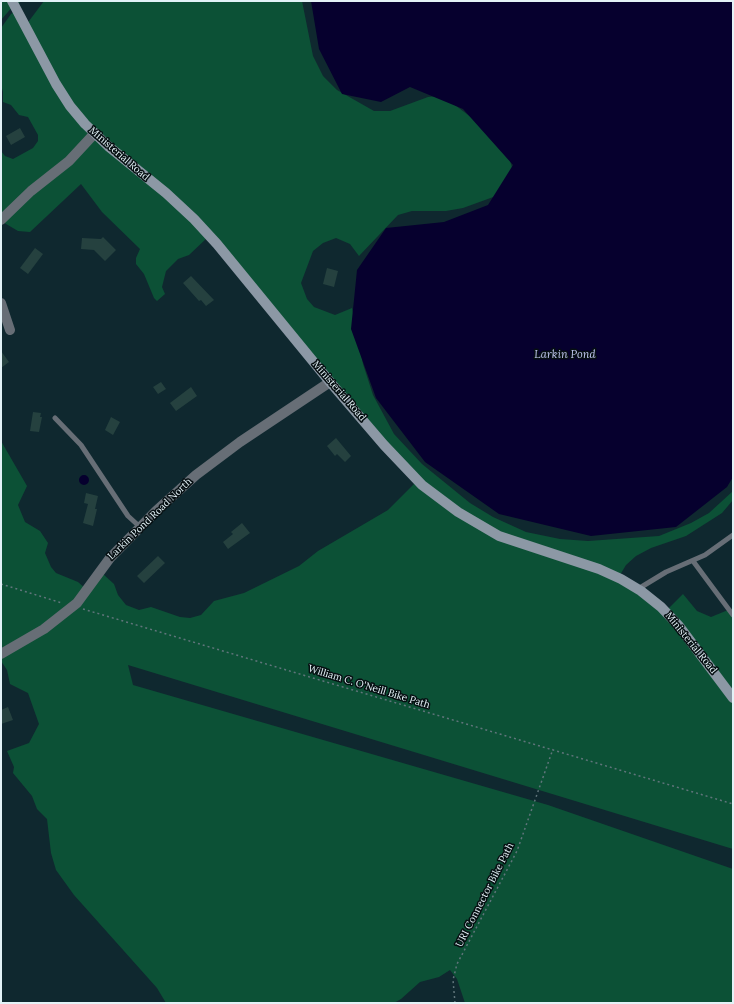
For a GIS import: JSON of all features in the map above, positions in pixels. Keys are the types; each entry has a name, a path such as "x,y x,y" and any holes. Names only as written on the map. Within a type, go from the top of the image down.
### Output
{"main road":[{"name":"Ministerial Road","path":"12,1 64,97 95,134 194,220 222,250 330,382 422,485 453,508 499,536 599,569 638,589 661,607 679,626 733,698"}],"street":[{"path":"1,220 31,192 69,161 95,134"},
{"path":"1,303 10,330"},
{"name":"Larkin Pond Road North","path":"1,654 44,629 74,606 110,558 140,527 196,475 240,442 330,382"}],"lane":[{"path":"55,418 81,445 128,516 140,527"},
{"path":"638,589 666,572 705,555 733,535"},
{"path":"693,561 733,615"}],"path":[{"name":"William C. O'Neill Bike Path","path":"1,584 733,804"},
{"name":"URI Connector Bike Path","path":"455,1003 453,980 457,964 517,851 553,749"}],"green space":[{"path":"1,1 21,1 16,6 14,5 1,20"},
{"path":"44,1 302,1 313,56 323,76 337,90 374,111 390,111 428,97 437,96 447,99 505,143 513,171 496,196 463,208 446,211 412,211 398,215 359,256 350,244 336,238 323,243 313,251 301,283 307,299 314,307 335,315 352,308 363,364 373,395 394,434 422,464 470,503 493,517 526,532 560,539 588,541 659,536 691,523 709,513 733,491 733,500 722,513 686,536 651,548 636,556 626,565 620,575 666,611 683,594 697,611 711,617 733,608 733,849 128,665 133,685 548,805 733,869 733,1003 465,1003 457,979 450,970 439,977 420,982 401,999 394,1003 166,1003 157,988 74,895 56,870 51,853 47,819 37,809 32,796 13,773 14,767 7,751 29,743 39,724 28,693 10,684 7,670 1,661 1,441 27,486 18,505 25,522 40,531 48,543 45,553 51,567 56,573 78,582 86,589 103,574 114,584 118,595 126,605 139,610 151,607 180,617 190,618 201,615 214,601 244,593 299,566 318,551 388,510 414,484 409,472 208,237 189,255 178,259 166,271 162,287 165,294 157,301 154,298 144,274 136,264 136,258 140,249 102,212 81,184 30,232 18,231 1,221 1,151 5,156 13,159 33,148 38,141 38,135 28,117 19,115 11,105 3,102 1,85 1,28 11,14 17,10 26,25"}],"water":[{"name":"Larkin Pond","path":"311,1 733,1 733,477 727,487 676,527 591,536 499,514 425,462 376,398 351,329 357,270 386,228 444,222 488,205 513,165 463,109 410,87 381,102 342,94 319,49"},
{"path":"82,475 86,475 88,476 88,484 82,485 79,482 79,478"}],"building":[{"path":"20,128 25,137 11,145 6,136"},
{"path":"103,237 116,250 105,261 94,250 81,249 82,238 101,239"},
{"path":"35,248 43,254 28,274 20,268"},
{"path":"327,268 338,271 334,287 323,284"},
{"path":"191,276 214,300 206,306 201,300 199,301 183,283"},
{"path":"1,351 9,362 1,368"},
{"path":"161,382 166,389 158,394 153,387"},
{"path":"191,387 197,396 176,411 170,403"},
{"path":"33,412 41,413 40,417 42,417 39,432 30,431"},
{"path":"111,417 120,422 113,435 105,430"},
{"path":"336,438 351,456 345,462 337,454 335,456 327,446"},
{"path":"86,493 98,496 93,526 83,523 88,504 84,503"},
{"path":"242,523 250,533 228,549 223,542 233,534 231,532"},
{"path":"158,556 165,563 144,583 137,576"},
{"path":"8,707 13,720 1,724 1,710"}]}
